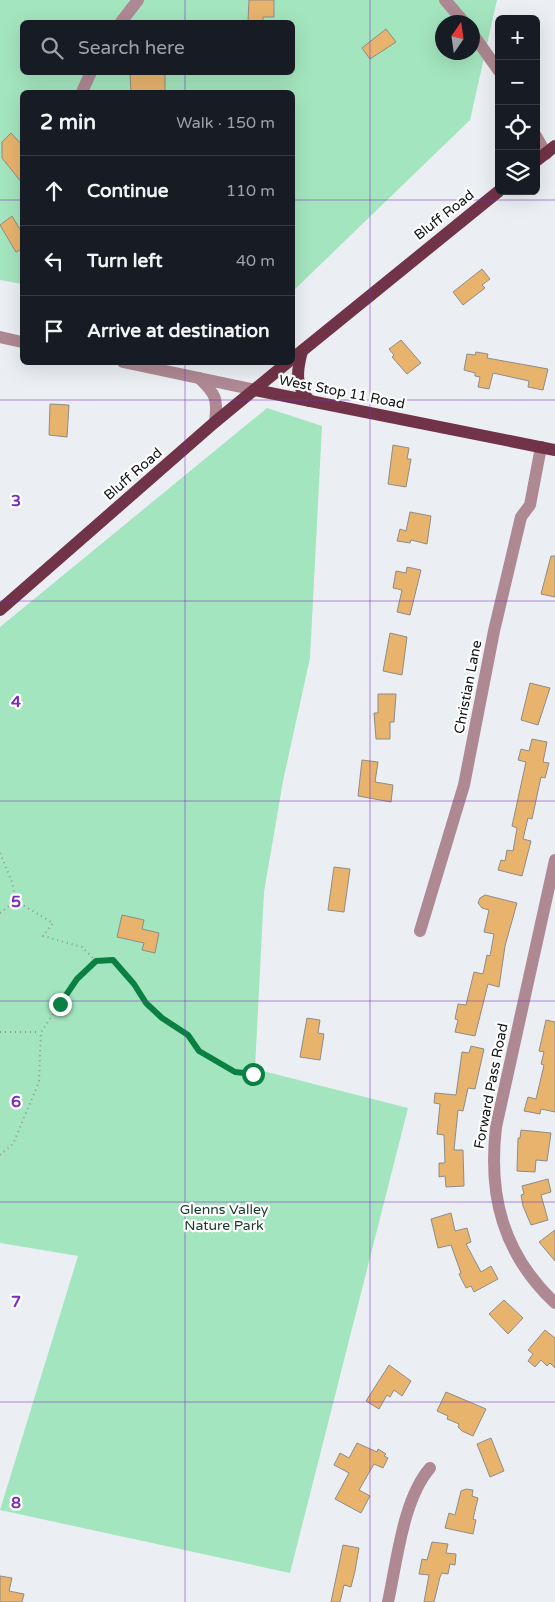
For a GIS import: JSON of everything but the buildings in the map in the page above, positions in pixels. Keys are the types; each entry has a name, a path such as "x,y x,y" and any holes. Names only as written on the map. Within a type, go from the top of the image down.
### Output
{"main road":[{"name":"Bluff Road","path":"297,355 495,194"},
{"path":"297,355 297,378 301,390 310,401"},
{"name":"Bluff Road","path":"0,610 215,422 284,365"},
{"name":"West Stop 11 Road","path":"255,390 555,450"}],"street":[{"path":"123,20 138,0"},
{"path":"445,0 458,15"},
{"path":"480,44 495,65"},
{"path":"83,90 90,75"},
{"path":"0,337 20,342"},
{"name":"West Stop 11 Road","path":"159,366 199,378 255,390"},
{"path":"199,378 214,393 217,402 215,422"},
{"name":"Christian Lane","path":"420,931 464,785 494,631 521,516 530,505 541,448"},
{"name":"Forward Pass Road","path":"555,860 549,916 496,1127 492,1158 494,1185 502,1221 519,1260 544,1293 555,1303"},
{"path":"388,1602 412,1496 420,1480 430,1468"}],"path":[{"path":"0,853 12,882 16,901 53,924 43,936 82,947 96,961"},
{"path":"0,913 16,901"},
{"path":"0,1155 13,1144 39,1082 41,1032 77,979 96,961 113,960 134,984 146,1003 162,1018 188,1035 199,1051 235,1072 253,1074"},
{"path":"0,1032 41,1032"}],"green space":[{"path":"0,0 497,0 470,120 295,289 295,90 20,90 20,284 0,280"},
{"name":"Glenns Valley Nature Park","path":"267,408 322,426 310,658 283,781 264,892 255,1069 408,1108 290,1573 0,1510 78,1256 0,1243 0,627"}],"route":[{"path":"60,1004 77,979 96,961 113,960 134,984 146,1003 162,1018 188,1035 199,1051 235,1072 253,1074"}]}
